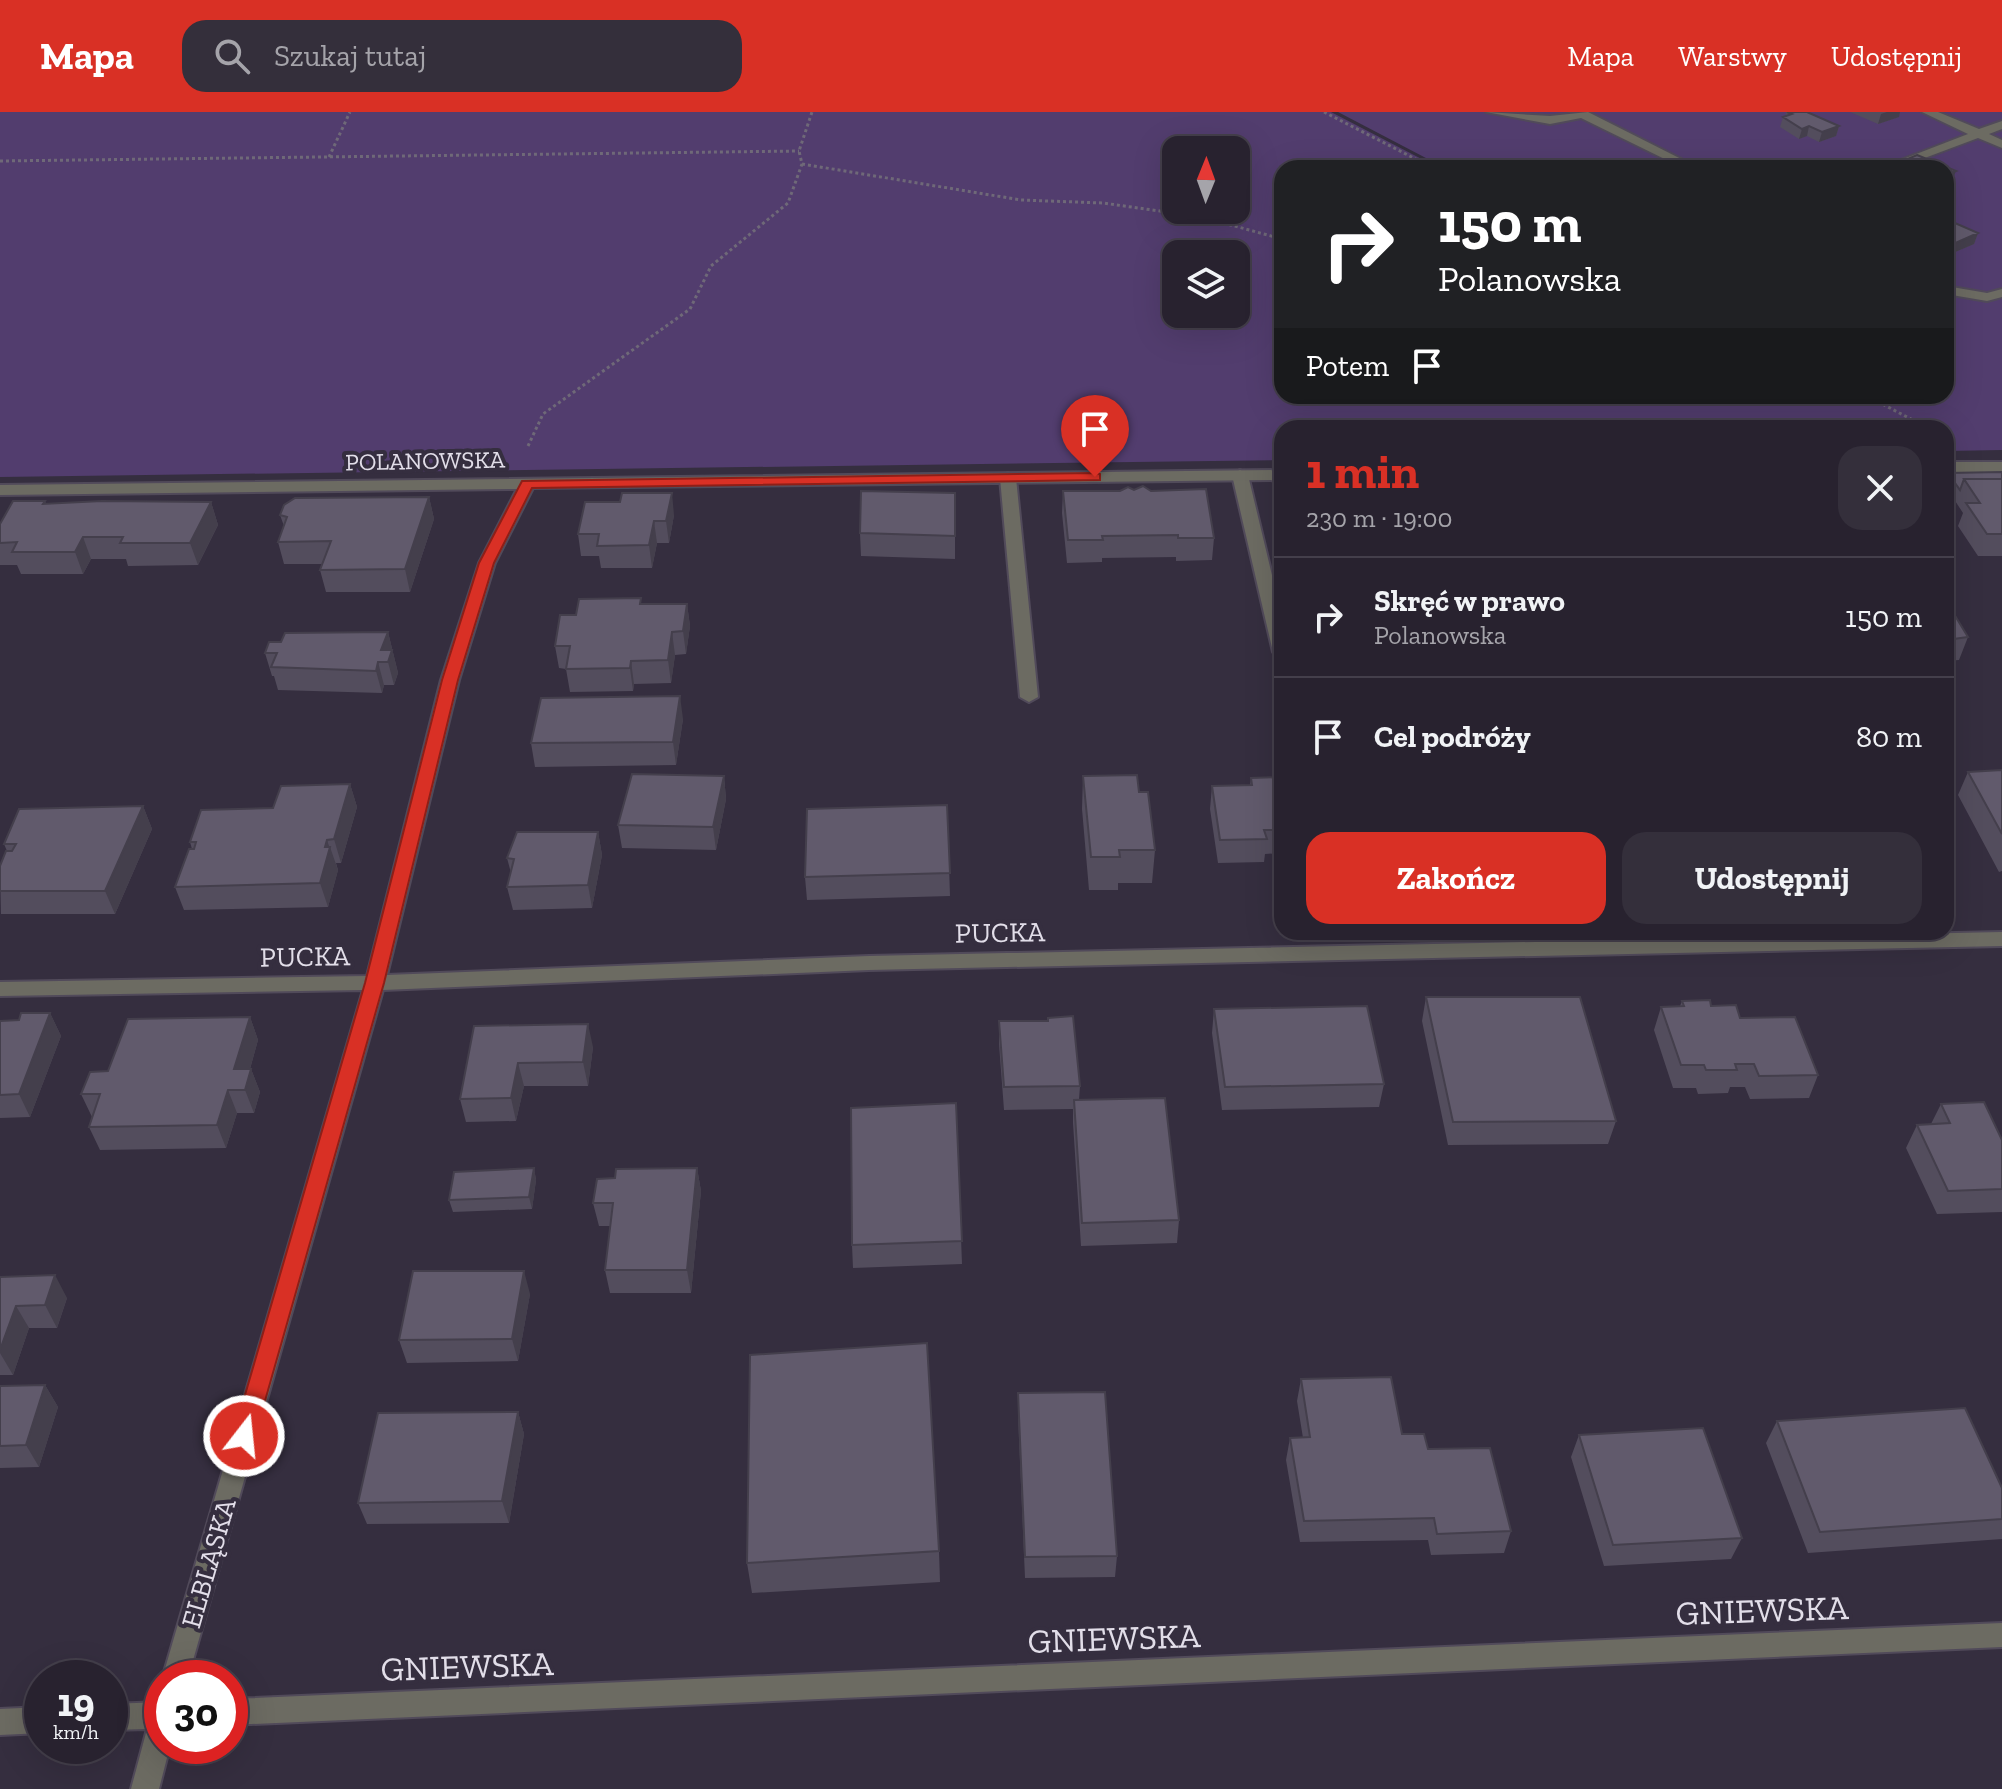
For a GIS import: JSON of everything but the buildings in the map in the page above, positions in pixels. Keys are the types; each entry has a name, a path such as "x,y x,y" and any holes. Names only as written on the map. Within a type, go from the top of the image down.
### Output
{"street":[{"path":"1492,112 1550,120 1584,113 1677,160"},
{"path":"1928,112 2002,144"},
{"path":"1909,160 2002,125"},
{"path":"1954,291 1987,297 2002,293"},
{"path":"1954,467 2002,467"},
{"path":"1240,475 1274,618"},
{"name":"POLANOWSKA","path":"0,490 1274,475"},
{"path":"1008,478 1029,697"},
{"name":"ELBLĄSKA","path":"180,1660 375,983 455,665 487,563 527,484"},
{"name":"PUCKA","path":"0,989 375,983 869,963 2002,939"},
{"name":"GNIEWSKA","path":"248,1711 2002,1635"},
{"path":"0,1722 24,1721"},
{"path":"145,1789 151,1764"}],"path":[{"path":"329,157 350,112"},
{"path":"527,484 528,445 543,414 690,309 711,266 788,203 802,164 799,151 812,112"},
{"path":"1324,112 1417,160"},
{"path":"0,161 799,151"},
{"path":"802,164 1021,200 1103,203 1202,217 1274,237"},
{"path":"1882,404 1913,420"}],"shaded area":[{"path":"0,112 1331,112 1424,160 1274,160 1274,404 1954,404 1954,160 1430,160 1338,112 2002,112 2002,450 1954,451 1954,420 1274,420 1274,460 0,477"}],"route":[{"path":"244,1436 375,983 450,680 487,563 527,484 1095,477"}]}
